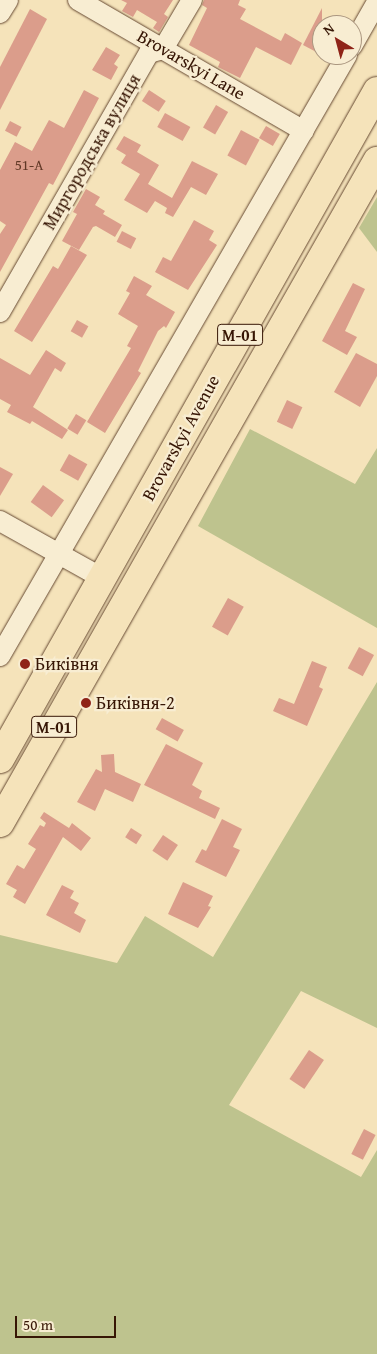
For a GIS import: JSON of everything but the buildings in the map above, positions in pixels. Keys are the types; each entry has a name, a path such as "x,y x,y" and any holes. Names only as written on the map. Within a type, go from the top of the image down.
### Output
{"highway":[{"name":"Brovarskyi Avenue","path":"0,759 377,92"},
{"name":"Brovarskyi Avenue","path":"0,823 377,161"}],"street":[{"path":"0,13 8,0"},
{"name":"Brovarskyi Lane","path":"78,0 304,131"},
{"name":"Миргородська вулиця","path":"0,312 149,53 163,49 192,0"},
{"path":"362,28 377,2"},
{"path":"0,656 341,65"},
{"path":"0,520 102,578"}],"green space":[{"path":"377,197 377,252 359,228"},
{"path":"250,429 355,484 377,448 377,628 198,526"},
{"path":"377,682 377,1028 301,991 229,1105 361,1177 377,1150 377,1354 0,1354 0,935 117,963 145,916 213,957"}],"place":[{"name":"Бикiвня","path":"25,664"},
{"name":"Бикiвня-2","path":"86,703"}]}
